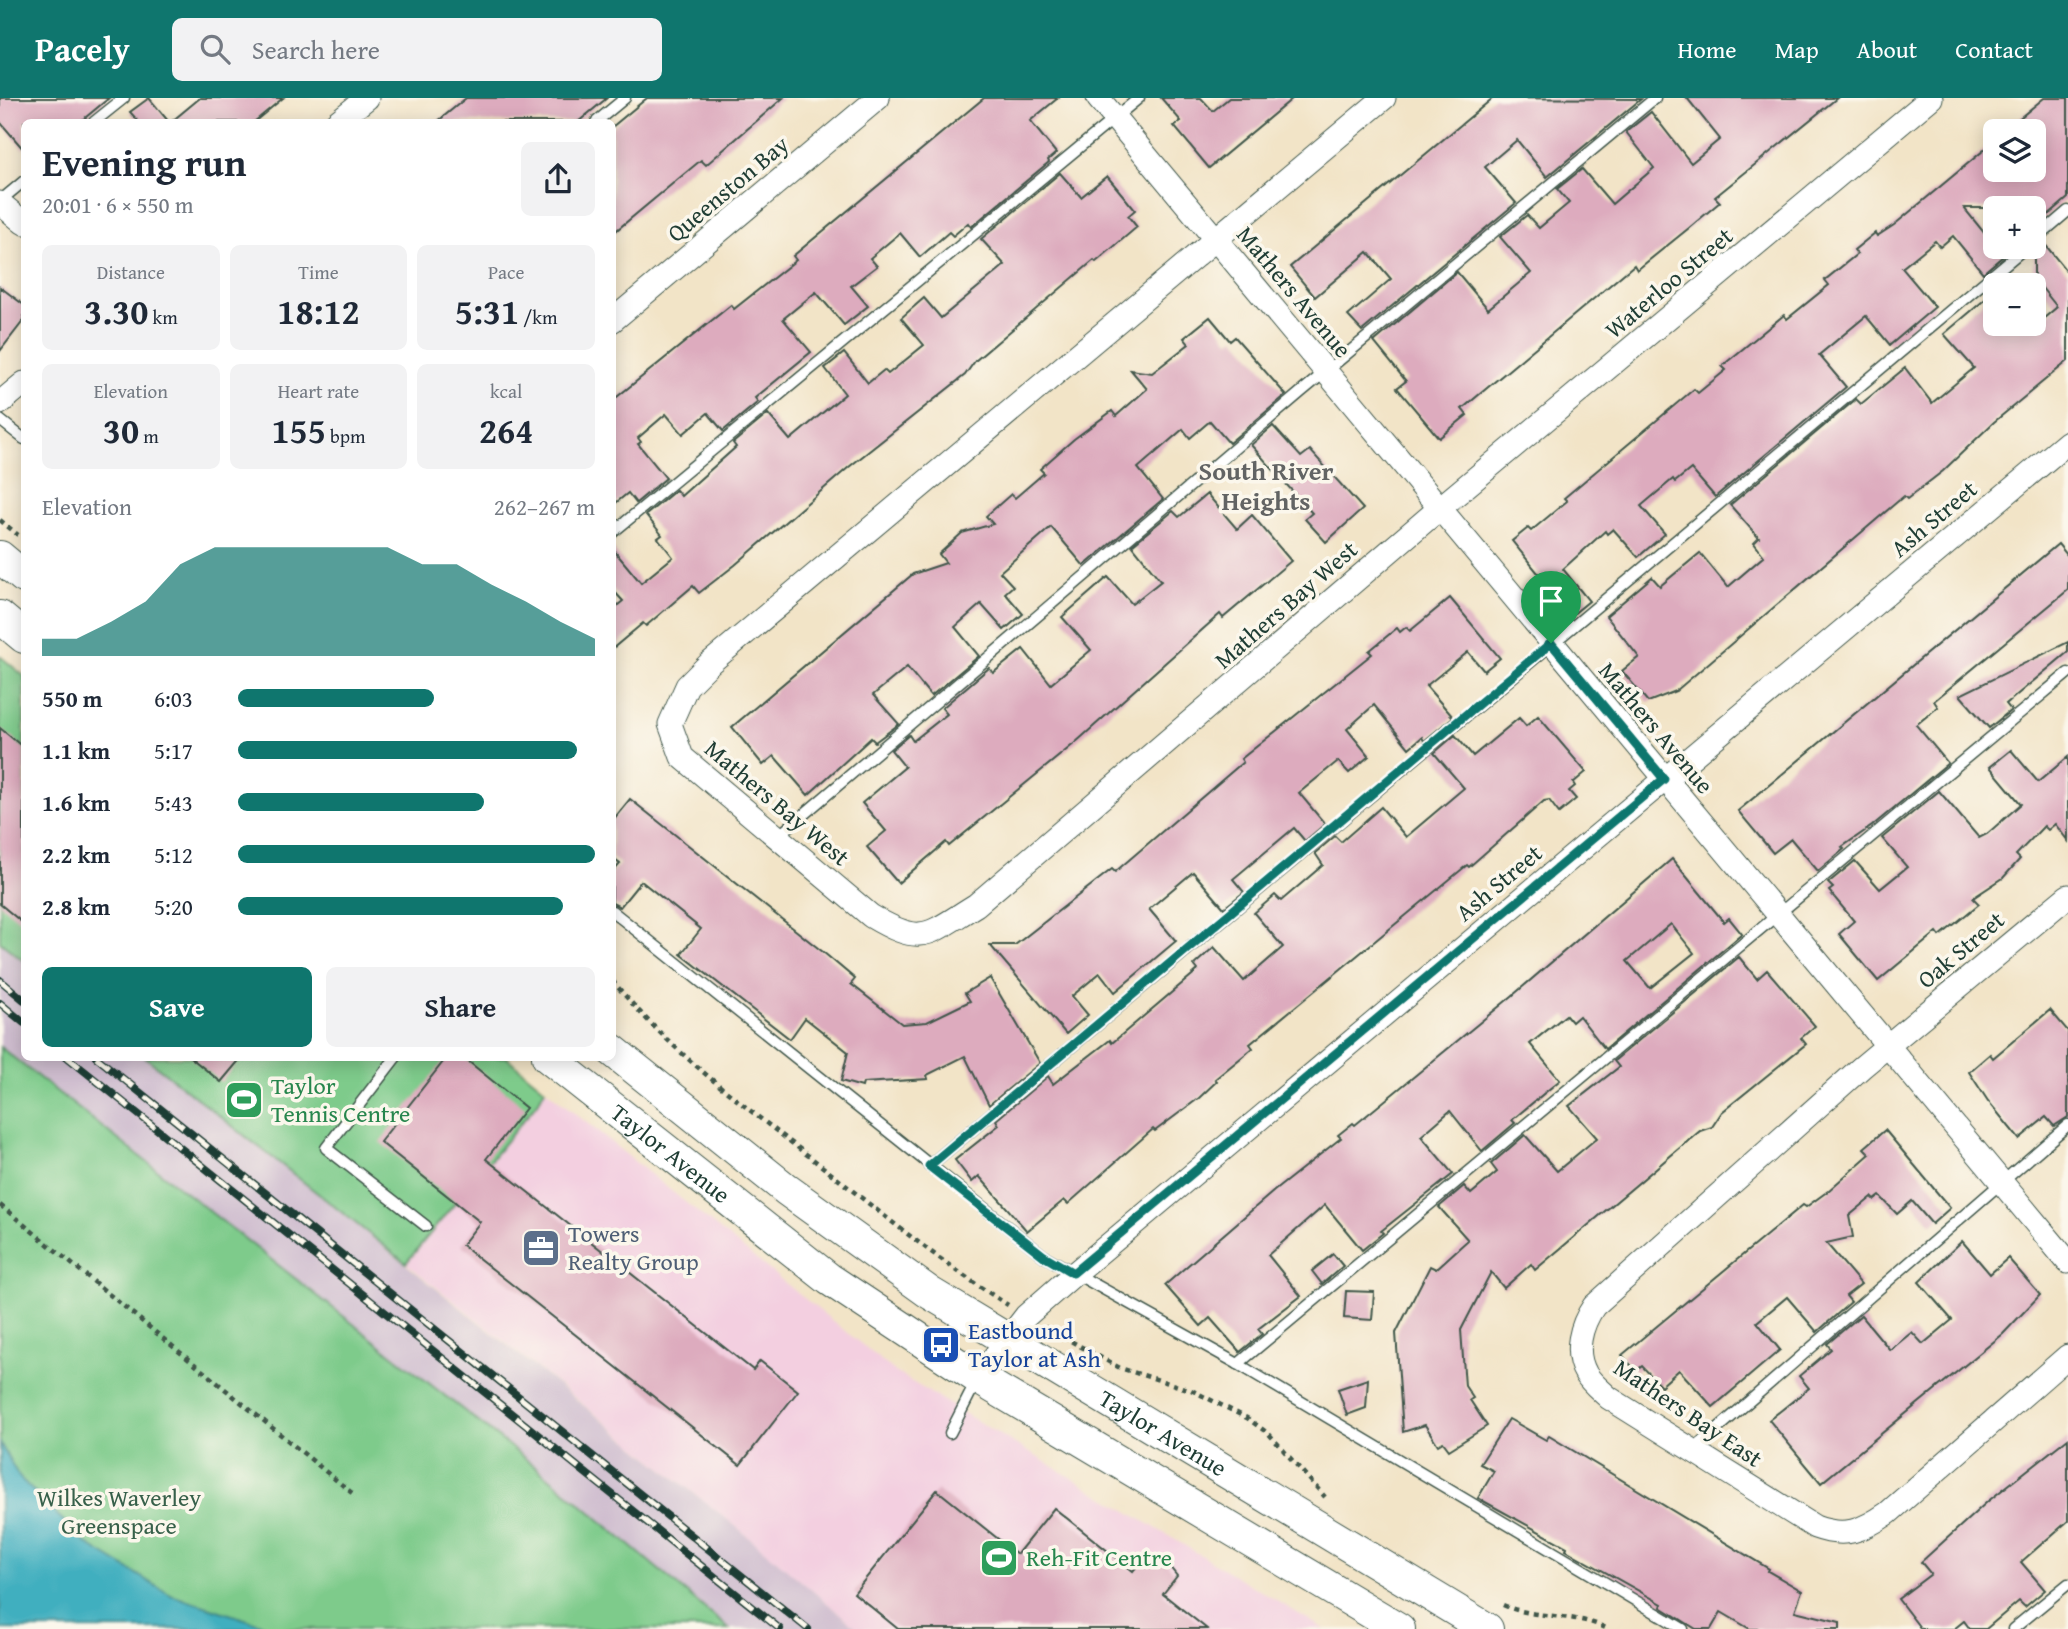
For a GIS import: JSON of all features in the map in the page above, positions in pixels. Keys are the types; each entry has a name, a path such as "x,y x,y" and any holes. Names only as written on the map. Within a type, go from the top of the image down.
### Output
{"main road":[{"path":"0,557 21,574"},
{"path":"0,617 21,634"},
{"name":"Taylor Avenue","path":"616,1053 848,1237 930,1293 1017,1328 1493,1616"},
{"name":"Taylor Avenue","path":"553,1061 829,1279 978,1378 1399,1629"}],"street":[{"path":"341,119 367,98"},
{"name":"Queenston Bay","path":"616,318 878,98"},
{"name":"Mathers Avenue","path":"1098,98 2068,1262"},
{"name":"Mathers Bay West","path":"1384,98 710,663 687,686 670,724 682,757 776,838 871,916 902,934 924,935 975,905 1440,509"},
{"name":"Waterloo Street","path":"1440,509 1931,98"},
{"path":"0,202 21,220"},
{"path":"0,403 21,386"},
{"name":"Ash Street","path":"978,1378 1017,1328 1073,1273 2068,442"},
{"name":"Oak Street","path":"1887,1046 2068,896"},
{"name":"Mathers Bay East","path":"1887,1046 1594,1306 1584,1319 1579,1337 1586,1374 1609,1398 1815,1527 1833,1534 1850,1534 1869,1527 1888,1513 2068,1356"}],"lane":[{"path":"98,119 124,98"},
{"path":"600,119 625,98"},
{"path":"616,530 1139,98"},
{"path":"776,838 1326,372 1656,98"},
{"path":"0,202 21,184"},
{"path":"2046,230 2068,211"},
{"path":"929,1166 2012,259"},
{"path":"0,420 21,437"},
{"path":"1238,1364 2068,673"},
{"path":"616,915 1044,1256 1105,1287 1238,1364 1683,1629"},
{"path":"393,1061 326,1148 426,1226"},
{"path":"1693,1450 2000,1181 2068,1125"},
{"path":"950,1433 978,1378"},
{"path":"2013,1629 2068,1584"}],"path":[{"path":"0,520 21,538"},
{"path":"616,985 664,1039 699,1071 958,1272 1017,1328 1119,1368 1199,1393 1247,1418 1269,1434 1329,1501"},
{"path":"0,1205 352,1493"},
{"path":"1493,1616 1572,1616 1608,1629"}],"shaded area":[{"path":"0,942 21,959 21,1061 150,1061 739,1529 858,1629 729,1629 555,1482 0,1047"},
{"path":"545,1089 897,1373 1324,1629 858,1629 739,1529 406,1263 539,1101"}],"green space":[{"path":"0,656 21,674 21,959 0,942"},
{"name":"Wilkes Waverley Greenspace","path":"0,1047 555,1482 729,1629 0,1629"},
{"path":"150,1061 511,1061 545,1089 539,1101 406,1263"}],"water":[{"path":"0,1443 19,1477 87,1544 171,1595 276,1629 0,1629"}],"building":[{"path":"0,98 109,98 84,119 21,119 21,146 0,122"},
{"path":"149,98 166,119 136,119 130,112"},
{"path":"200,98 283,98 258,119 175,119"},
{"path":"466,98 607,98 582,119 441,119"},
{"path":"647,98 783,98 706,165 701,160 616,231 616,124"},
{"path":"984,98 1058,98 1030,121 1056,153 1049,162 971,227 968,223 953,236 949,232 920,257 900,233 870,258 877,266 851,286 868,306 844,325 816,292 783,319 811,352 755,398 758,402 723,431 708,413 683,434 666,414 638,438 641,442 638,444 666,478 636,503 628,493 616,503 616,398 731,305 734,309 796,260 793,256"},
{"path":"1161,98 1201,98 1213,111 1229,98 1293,98 1209,168 1174,126 1181,121"},
{"path":"1493,98 1641,99 1547,177 1517,140 1485,167 1516,203 1362,331 1348,316 1391,279 1368,252 1315,297 1290,267"},
{"path":"1687,98 1837,98 1715,197 1720,202 1689,228 1637,270 1634,265 1462,409 1467,415 1439,438 1397,388 1406,381 1374,342 1457,272 1488,309 1531,273 1500,237 1527,215 1539,228 1569,203 1557,189 1582,169 1612,204 1654,168 1626,132 1651,112 1691,163 1720,139"},
{"path":"2044,98 2068,98 2068,198 2046,217 2046,196 1983,196 1983,208 1964,208 1983,231 1983,259 1999,259 1983,273 1953,236 1940,247 1935,241 1902,268 1935,307 1890,345 1866,316 1819,355 1846,387 1715,497 1691,469 1675,482 1673,479 1641,506 1665,534 1638,557 1613,529 1607,534 1605,531 1563,569 1589,601 1572,615 1512,541 1528,528 1531,531 1567,501 1564,498 1694,389 1698,393 1726,370 1722,366 1784,315 1787,319 1829,285 1825,280 1857,254 1854,250 1875,233 1877,236 1894,225 1983,151 1983,182 2046,182 2046,119 2019,119"},
{"path":"1060,173 1081,197 1107,176 1135,210 1128,216 1137,227 975,361 965,375 849,467 699,593 693,586 646,626 643,623 616,646 616,607 623,601 616,593 616,553 641,583 673,557 658,538 662,535 646,515 676,490 681,496 736,447 733,443 768,414 790,440 845,394 825,368 844,353 868,383 884,370 888,374 924,345 901,318 924,298 941,318 1005,265 981,239"},
{"path":"2046,246 2068,273 2068,361 1994,422 1943,471 1907,499 1904,496 1676,691 1648,702 1622,671 1639,657 1606,616 1652,577 1660,586 1700,553 1728,587 1764,556 1754,543 1759,538 1730,505 1856,399 1861,404 1905,368 1932,403 1974,368 1944,334 1983,301 1983,336 2046,336 2046,316 2057,307 2046,293 2046,273 2034,273 2034,259 2046,259"},
{"path":"0,287 21,303 21,324 0,351"},
{"path":"1210,317 1230,341 1235,337 1286,395 1229,443 1210,421 1190,438 1183,429 1138,468 1163,499 1084,566 1051,527 1000,572 1013,586 1005,593 1023,614 1004,630 981,604 955,627 979,656 931,696 907,667 873,695 899,724 875,742 871,738 808,795 774,756 763,765 732,727 913,574 946,563 939,554 962,533 993,524 986,516 1011,494 1015,498 1044,473 1040,469 1074,439 1112,411 1116,416 1147,389 1131,370 1152,373 1189,344 1184,338"},
{"path":"1273,426 1301,457 1310,450 1363,509 1326,542 1305,519 1312,513 1251,445"},
{"path":"1207,494 1237,529 1252,515 1291,561 1223,618 1220,614 1075,743 949,846 946,842 898,883 867,847 886,831 862,803 905,767 891,750 909,735 913,741 947,714 942,708 989,668 993,673 1023,649 1051,684 1091,650 1062,617 1108,577 1132,604 1161,581 1132,545 1173,511 1179,517"},
{"path":"2058,544 2068,556 2068,590 1934,701 1938,707 1916,725 1948,763 1872,826 1842,847 1844,849 1818,871 1791,839 1773,853 1738,811"},
{"path":"1450,598 1500,658 1484,671 1468,652 1426,686 1453,717 1424,741 1422,737 1409,748 1374,705 1347,729 1369,756 1349,773 1338,761 1299,793 1325,824 1305,841 1294,828 1233,879 1244,892 1224,908 1193,872 1149,909 1176,941 1115,992 1100,973 1072,996 1088,1015 1066,1034 990,945 1015,945 1112,869 1115,872 1243,762 1241,759 1372,654 1369,651 1397,628 1400,632 1406,627 1410,631"},
{"path":"2068,642 2068,652 2006,704 2011,710 1989,728 1960,695"},
{"path":"1538,716 1586,772 1573,783 1575,786 1569,791 1576,799 1559,813 1549,800 1544,801 1469,867 1467,865 1250,1044 1253,1048 1215,1079 1217,1081 1199,1098 1155,1131 1153,1129 1068,1204 1064,1200 1027,1231 979,1176 972,1182 955,1160 999,1125 996,1120 1048,1076 1053,1084 1110,1040 1112,1043 1198,970 1194,965 1214,947 1244,981 1283,947 1254,913 1275,895 1281,901 1323,865 1315,853 1335,836 1341,842 1381,807 1406,837 1464,788 1434,753 1455,735 1473,756 1519,718 1526,726"},
{"path":"0,728 21,746 21,922 0,904"},
{"path":"2011,750 2038,782 2068,757 2068,841 2055,824 2048,830 2044,826 2016,855 2020,859 2003,878 1973,898 1979,904 1940,936 1937,932 1878,981 1839,934 1854,921 1829,891 1833,888 1828,883 1855,861 1880,889 1907,867 1882,838 1939,791 1979,838 1987,834 2021,804 1990,767"},
{"path":"630,799 823,952 855,979 851,984 902,1024 927,1022 970,1001 965,993 990,978 1040,1063 989,1105 965,1056 927,1075 928,1079 863,1083 862,1087 841,1081 848,1052 805,1018 790,1039 681,954 701,929 641,881 620,907 616,905 616,868 620,864 616,861 616,816"},
{"path":"1672,859 1724,922 1729,918 1742,934 1605,1049 1579,1016 1572,1022 1566,1015 1530,1044 1560,1080 1512,1120 1515,1123 1482,1151 1450,1111 1421,1136 1453,1174 1381,1231 1383,1233 1362,1250 1325,1205 1268,1255 1301,1296 1258,1329 1262,1334 1240,1352 1210,1318 1201,1326 1165,1285 1274,1191 1341,1138 1338,1135 1353,1123 1355,1125","holes":["1671,924 1694,953 1650,988 1627,961"]},
{"path":"1739,957 1757,979 1767,970 1815,1026 1801,1038 1806,1044 1722,1112 1712,1127 1700,1131 1535,1270 1531,1264 1504,1288 1491,1272 1461,1330 1465,1386 1473,1398 1470,1400 1487,1426 1449,1450 1443,1442 1438,1445 1425,1425 1403,1432 1396,1333 1430,1266 1436,1269 1468,1240 1439,1207 1464,1186 1471,1194 1497,1172 1491,1164 1525,1135 1557,1171 1597,1138 1569,1106 1619,1067 1614,1061"},
{"path":"2050,1010 2068,1031 2068,1117 2054,1126 2046,1117 2019,1139 1988,1101 1969,1072 1990,1054 1993,1058"},
{"path":"195,1061 239,1061 221,1082"},
{"path":"444,1061 468,1061 526,1108 486,1159 753,1370 760,1361 798,1391 740,1465 462,1245 480,1222 380,1142"},
{"path":"1885,1130 1950,1208 1932,1224 1912,1201 1897,1214 1880,1196 1875,1200 1872,1197 1849,1216 1853,1237 1826,1243 1861,1284 1846,1296 1851,1302 1817,1332 1787,1297 1757,1322 1780,1350 1713,1407 1679,1370 1661,1386 1642,1366 1636,1371 1622,1355 1803,1205 1806,1207 1828,1191 1870,1154 1864,1148"},
{"path":"1962,1241 1990,1274 2008,1258 2040,1295 2003,1334 1821,1483 1769,1420 1809,1388 1799,1376 1831,1349 1827,1344 1861,1315 1890,1350 1912,1332 1923,1344 1952,1320 1919,1282"},
{"path":"1333,1254 1343,1266 1322,1284 1312,1271"},
{"path":"1346,1291 1374,1292 1372,1320 1344,1318"},
{"path":"1368,1379 1366,1408 1347,1415 1338,1389"},
{"path":"1509,1419 1546,1440 1549,1436 1769,1569 1768,1571 1802,1591 1795,1611 1840,1622 1840,1629 1750,1629 1721,1612 1711,1629 1696,1629 1661,1607 1662,1604 1478,1498 1494,1471 1480,1464"},
{"path":"2068,1438 2068,1521 2021,1562 2045,1590 2025,1607 2019,1601 1986,1629 1970,1629 1964,1621 1954,1629 1921,1629 1898,1599 1931,1574 1921,1562 1987,1502"},
{"name":"Reh-Fit Centre","path":"937,1490 1017,1554 1054,1508 1133,1571 1147,1554 1165,1561 1177,1576 1163,1594 1207,1629 898,1629 854,1593"}],"railway":[{"path":"0,980 21,998"},
{"path":"0,1003 21,1020"},
{"path":"72,1061 780,1629"},
{"path":"101,1061 808,1629"}],"place":[{"name":"Taylor Tennis Centre","path":"244,1100"},
{"name":"Towers Realty Group","path":"541,1248"},
{"name":"Eastbound Taylor at Ash","path":"941,1345"},
{"name":"Reh-Fit Centre","path":"999,1558"}],"district":[{"name":"South River Heights","path":"1266,486"}],"route":[{"path":"1551,643 1664,779 1073,1273 1044,1256 929,1166 1551,643"}]}
